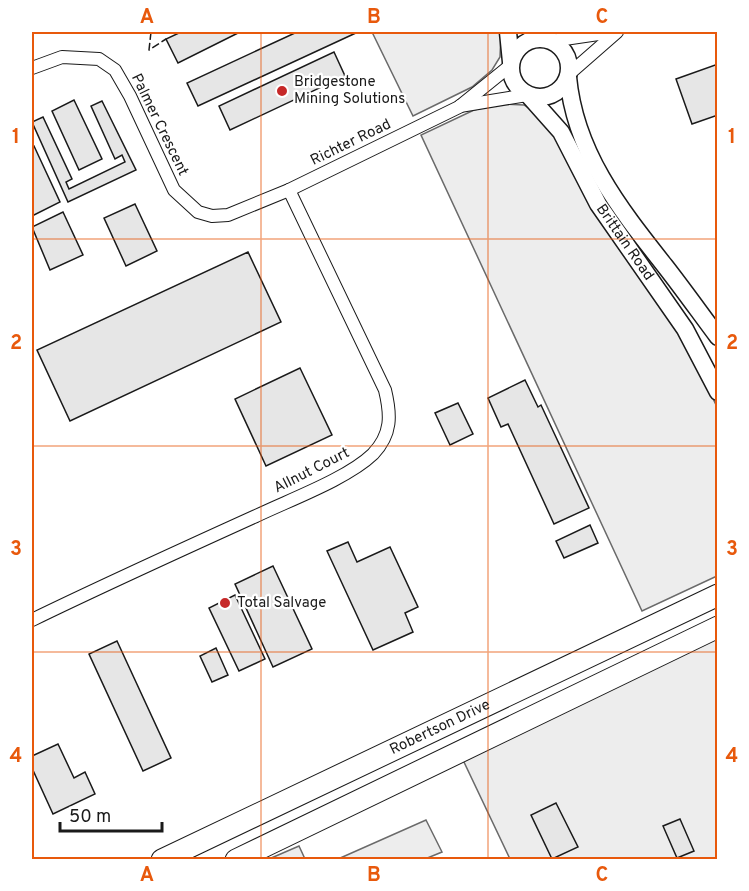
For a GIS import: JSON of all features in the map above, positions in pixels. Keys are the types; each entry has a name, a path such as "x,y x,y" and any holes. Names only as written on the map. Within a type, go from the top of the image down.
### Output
{"highway":[{"name":"Robertson Drive","path":"162,860 717,595"},
{"name":"Robertson Drive","path":"236,860 717,627"}],"main road":[{"path":"508,32 511,64 514,82 528,95 548,97 557,93 568,76 568,58 564,51 546,37 528,41 520,46 511,64"},
{"name":"Brittain Road","path":"568,76 573,111 603,183 627,219 717,337"},
{"name":"Brittain Road","path":"528,95 561,132 598,204 685,329 717,392"}],"street":[{"path":"546,37 612,32"},
{"path":"568,76 617,32"},
{"name":"Palmer Crescent","path":"32,68 62,57 99,60 115,70 130,96 174,190 185,203 198,212 212,216 228,215 289,190"},
{"name":"Richter Road","path":"289,190 459,106 511,64"},
{"name":"Richter Road","path":"459,106 528,95"},
{"name":"Allnut Court","path":"32,620 309,491 360,464 382,442 389,429 390,411 385,390 289,190"}],"shaded area":[{"path":"372,32 501,32 500,57 492,70 472,87 413,116"},
{"path":"500,104 524,105 542,117 679,328 717,407 717,576 642,611 421,135 474,110"},
{"path":"717,638 717,859 510,859 463,760"},
{"path":"426,820 442,852 425,859 338,859"},
{"path":"299,846 305,859 269,859"}],"building":[{"path":"181,32 240,32 178,63 166,39"},
{"path":"297,32 358,32 198,106 187,83"},
{"name":"Bridgestone Mining Solutions","path":"334,52 345,76 230,130 219,106"},
{"path":"718,64 718,115 692,124 676,79"},
{"path":"74,100 102,159 79,170 52,111"},
{"path":"102,101 136,170 68,202 32,122 43,117 72,179 66,182 69,189 125,162 122,155 115,159 91,106"},
{"path":"34,146 60,202 32,216 32,147"},
{"path":"135,204 157,251 126,266 104,218"},
{"path":"63,212 83,255 50,270 32,227"},
{"path":"248,252 281,322 70,421 37,350"},
{"path":"300,368 332,435 266,466 235,399"},
{"path":"525,380 538,407 541,405 589,508 554,524 508,424 501,427 488,398"},
{"path":"458,403 473,434 450,445 435,413"},
{"path":"590,525 598,543 564,558 556,541"},
{"path":"348,542 357,562 390,547 418,607 405,613 413,632 373,650 327,551"},
{"path":"273,566 312,649 273,667 235,584"},
{"path":"235,595 265,659 239,671 209,608"},
{"path":"117,641 171,758 143,771 89,654"},
{"path":"216,648 228,675 212,682 200,656"},
{"path":"58,744 74,778 85,772 95,794 53,814 32,768 32,756"},
{"path":"556,803 578,847 552,859 531,815"},
{"path":"680,819 694,851 677,858 663,826"}],"fence":[{"path":"151,32 149,50 166,39"}],"place":[{"name":"Bridgestone Mining Solutions","path":"282,91"},
{"name":"Total Salvage","path":"225,603"}]}
